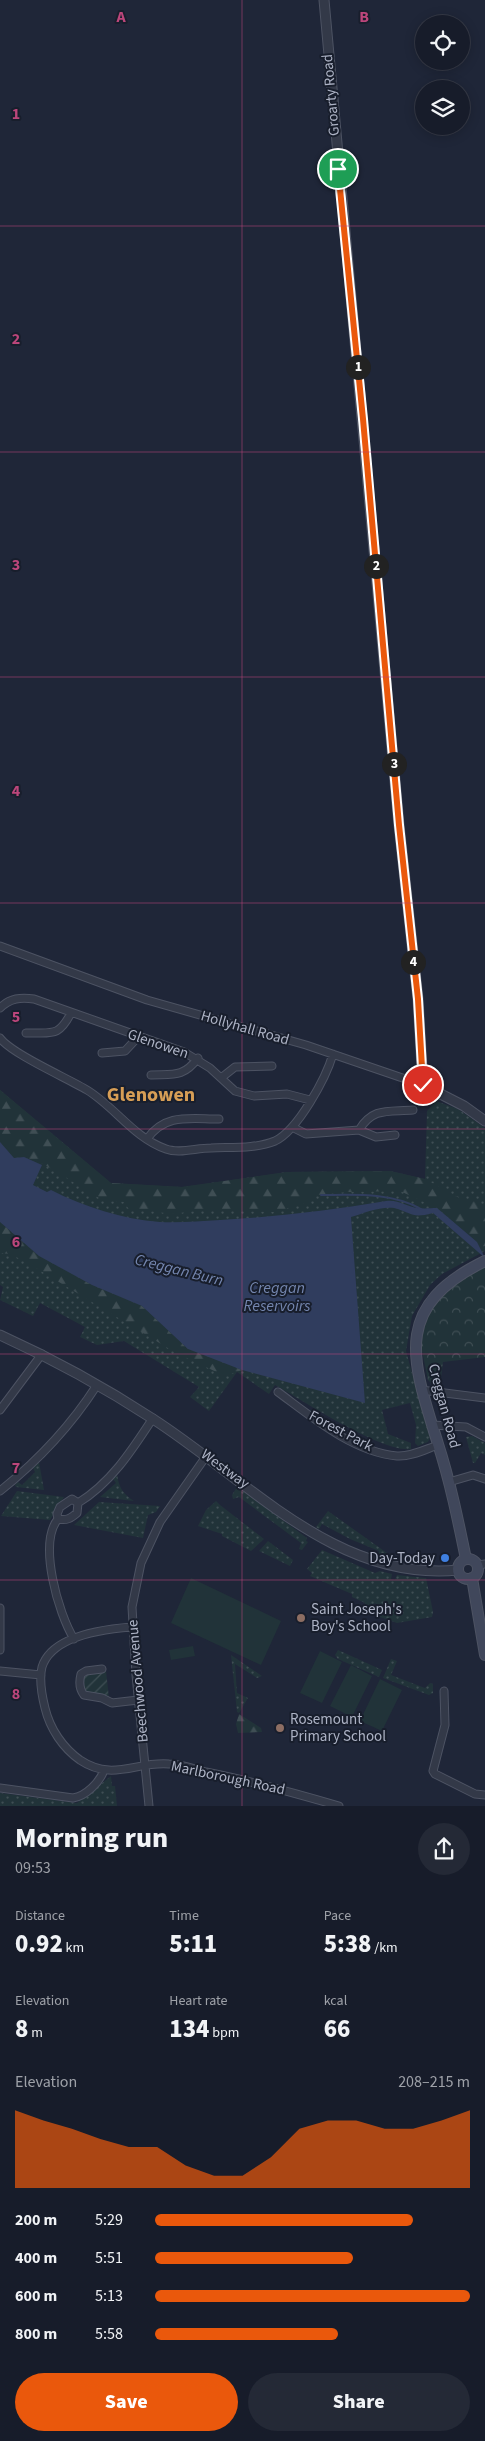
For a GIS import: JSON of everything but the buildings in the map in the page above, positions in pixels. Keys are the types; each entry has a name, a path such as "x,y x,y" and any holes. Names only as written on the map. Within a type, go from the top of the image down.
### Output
{"main road":[{"name":"Creggan Road","path":"466,1559 449,1482 422,1390 414,1352 416,1332 423,1313 441,1288 453,1278 485,1261"},
{"path":"466,1559 481,1564 477,1574 472,1578 462,1576 458,1570 461,1562 466,1559"},
{"path":"472,1578 485,1655"}],"street":[{"name":"Groarty Road","path":"324,0 399,825 418,999 423,1085"},
{"name":"Hollyhall Road","path":"0,946 147,1000 333,1054 423,1085 464,1106 485,1121"},
{"name":"Glenowen","path":"0,1008 9,1001 21,997 34,999 198,1058 235,1091 254,1096 287,1094 310,1100"},
{"path":"26,1033 57,1032 65,1026 72,1013"},
{"path":"102,1053 125,1051 138,1037"},
{"path":"0,1038 15,1051 95,1095 147,1139 166,1150 181,1151 251,1145 273,1141 285,1134 310,1100 333,1054"},
{"path":"151,1075 180,1074 189,1070 198,1058"},
{"path":"221,1078 234,1067 272,1066"},
{"path":"359,1130 365,1120 372,1114 413,1110"},
{"path":"147,1139 158,1124 171,1120 218,1119"},
{"path":"292,1127 306,1134 359,1130 376,1137 395,1135"},
{"name":"Westway","path":"0,1335 42,1354 153,1418 316,1536 346,1551 377,1562 409,1570 458,1570"},
{"path":"0,1410 42,1354"},
{"path":"0,1491 48,1450 81,1410 97,1385"},
{"path":"422,1390 485,1398"},
{"name":"Forest Park","path":"278,1392 322,1424 372,1450 397,1456 407,1455 438,1445"},
{"path":"58,1519 71,1518 77,1513 78,1503 106,1482 135,1446 153,1418"},
{"path":"432,1425 466,1427 485,1437"},
{"name":"Beechwood Avenue","path":"148,1806 132,1628 132,1607 141,1563 160,1522 206,1455"},
{"path":"449,1482 473,1475 485,1480"},
{"path":"74,1639 60,1605 49,1549 52,1526 58,1519 58,1511 62,1504 72,1500 78,1503"},
{"path":"0,1608 0,1650"},
{"path":"0,1788 78,1798 101,1778 104,1770 80,1760 57,1737 44,1706 42,1667 49,1656 74,1639 95,1631 132,1628"},
{"path":"102,1669 86,1671 81,1674 81,1691 84,1696 102,1698 112,1703 138,1700"},
{"path":"0,1671 41,1675"},
{"path":"444,1691 445,1725 433,1771 435,1774 475,1794 485,1795"},
{"name":"Marlborough Road","path":"104,1770 115,1771 169,1764 254,1782 338,1806"}],"green space":[{"path":"0,1090 111,1183 182,1187 287,1172 390,1171 425,1179 427,1111 436,1101 458,1109 485,1128 485,1251 442,1274 430,1285 412,1316 406,1351 430,1438 428,1442 418,1446 415,1443 416,1425 410,1403 382,1410 388,1434 411,1443 411,1449 398,1448 363,1435 275,1385 269,1394 237,1372 209,1411 190,1397 199,1387 124,1341 97,1345 80,1337 85,1327 40,1303 33,1316 0,1300 3,1287 0,1285"},
{"path":"0,1090 111,1183 182,1187 287,1172 390,1171 425,1179 463,1200 472,1200 485,1207 485,1246 481,1249 477,1242 437,1208 400,1191 348,1192 317,1195 303,1204 274,1212 203,1210 172,1214 128,1208 124,1202 106,1201 37,1161 14,1158 0,1142"},
{"path":"0,1222 39,1256 92,1285 142,1306 188,1349 242,1370 225,1376 176,1353 26,1262 10,1254 0,1253"},
{"path":"485,1265 485,1357 443,1362 440,1386 433,1385 428,1380 420,1341 425,1321 442,1293"},
{"path":"472,1436 485,1443 485,1455 481,1453 475,1463 473,1463 466,1437"},
{"path":"39,1462 44,1490 16,1487 15,1485 18,1482 22,1485 35,1472 33,1468"},
{"path":"117,1474 122,1490 134,1501 100,1497 116,1483 113,1479"},
{"path":"237,1487 307,1538 306,1541 308,1542 302,1550 299,1549 301,1543 239,1497 233,1499 232,1495"},
{"path":"17,1491 64,1497 50,1520 1,1516"},
{"path":"216,1501 264,1539 251,1551 222,1536 222,1534 198,1526 206,1510"},
{"path":"99,1502 160,1506 156,1512 148,1515 143,1538 74,1525"},
{"path":"328,1511 401,1563 378,1556 379,1551 350,1539 322,1524 319,1529 316,1527"},
{"path":"268,1541 293,1560 290,1566 259,1551"},
{"path":"322,1550 375,1573 380,1571 392,1574 391,1579 395,1580 397,1575 426,1578 433,1612 432,1617 397,1623 380,1617 379,1606 375,1603 370,1610 362,1609 365,1603 352,1597 352,1594 310,1576 312,1573 307,1569"},
{"path":"191,1578 281,1621 261,1665 171,1623"},
{"path":"193,1646 195,1656 171,1660 169,1650"},
{"path":"338,1650 382,1670 379,1677 338,1659 335,1655"},
{"path":"320,1651 342,1662 322,1703 300,1693"},
{"path":"231,1655 262,1676 257,1678 235,1664 237,1693 248,1698 239,1713 237,1712"},
{"path":"391,1659 397,1661 391,1675 425,1688 430,1683 433,1684 433,1693 429,1695 383,1678"},
{"path":"351,1665 372,1676 352,1717 330,1706"},
{"path":"106,1671 109,1698 85,1693 83,1676 89,1672"},
{"path":"380,1679 402,1690 382,1731 360,1721"},
{"path":"239,1714 261,1728 262,1732 238,1733 236,1724"},
{"path":"111,1776 112,1786 115,1786 117,1806 0,1806 0,1793 77,1803"}],"water":[{"name":"Creggan Reservoirs","path":"0,1142 14,1158 24,1157 42,1165 33,1185 47,1192 51,1190 90,1207 118,1215 160,1222 190,1222 283,1215 395,1201 418,1208 437,1208 477,1242 485,1258 433,1213 412,1215 394,1208 384,1208 351,1217 365,1403 242,1370 188,1349 142,1306 92,1285 39,1256 0,1222"}],"waterway":[{"path":"321,1195 385,1197 421,1209"}],"place":[{"name":"Day-Today","path":"445,1558"},
{"name":"Saint Joseph's Boy's School","path":"301,1618"},
{"name":"Rosemount Primary School","path":"280,1728"}],"district":[{"name":"Glenowen","path":"151,1095"}],"route":[{"path":"338,169 382,623 399,825 422,1042 423,1085"}],"water label":[{"name":"Creggan Burn","path":"179,1270"}]}
